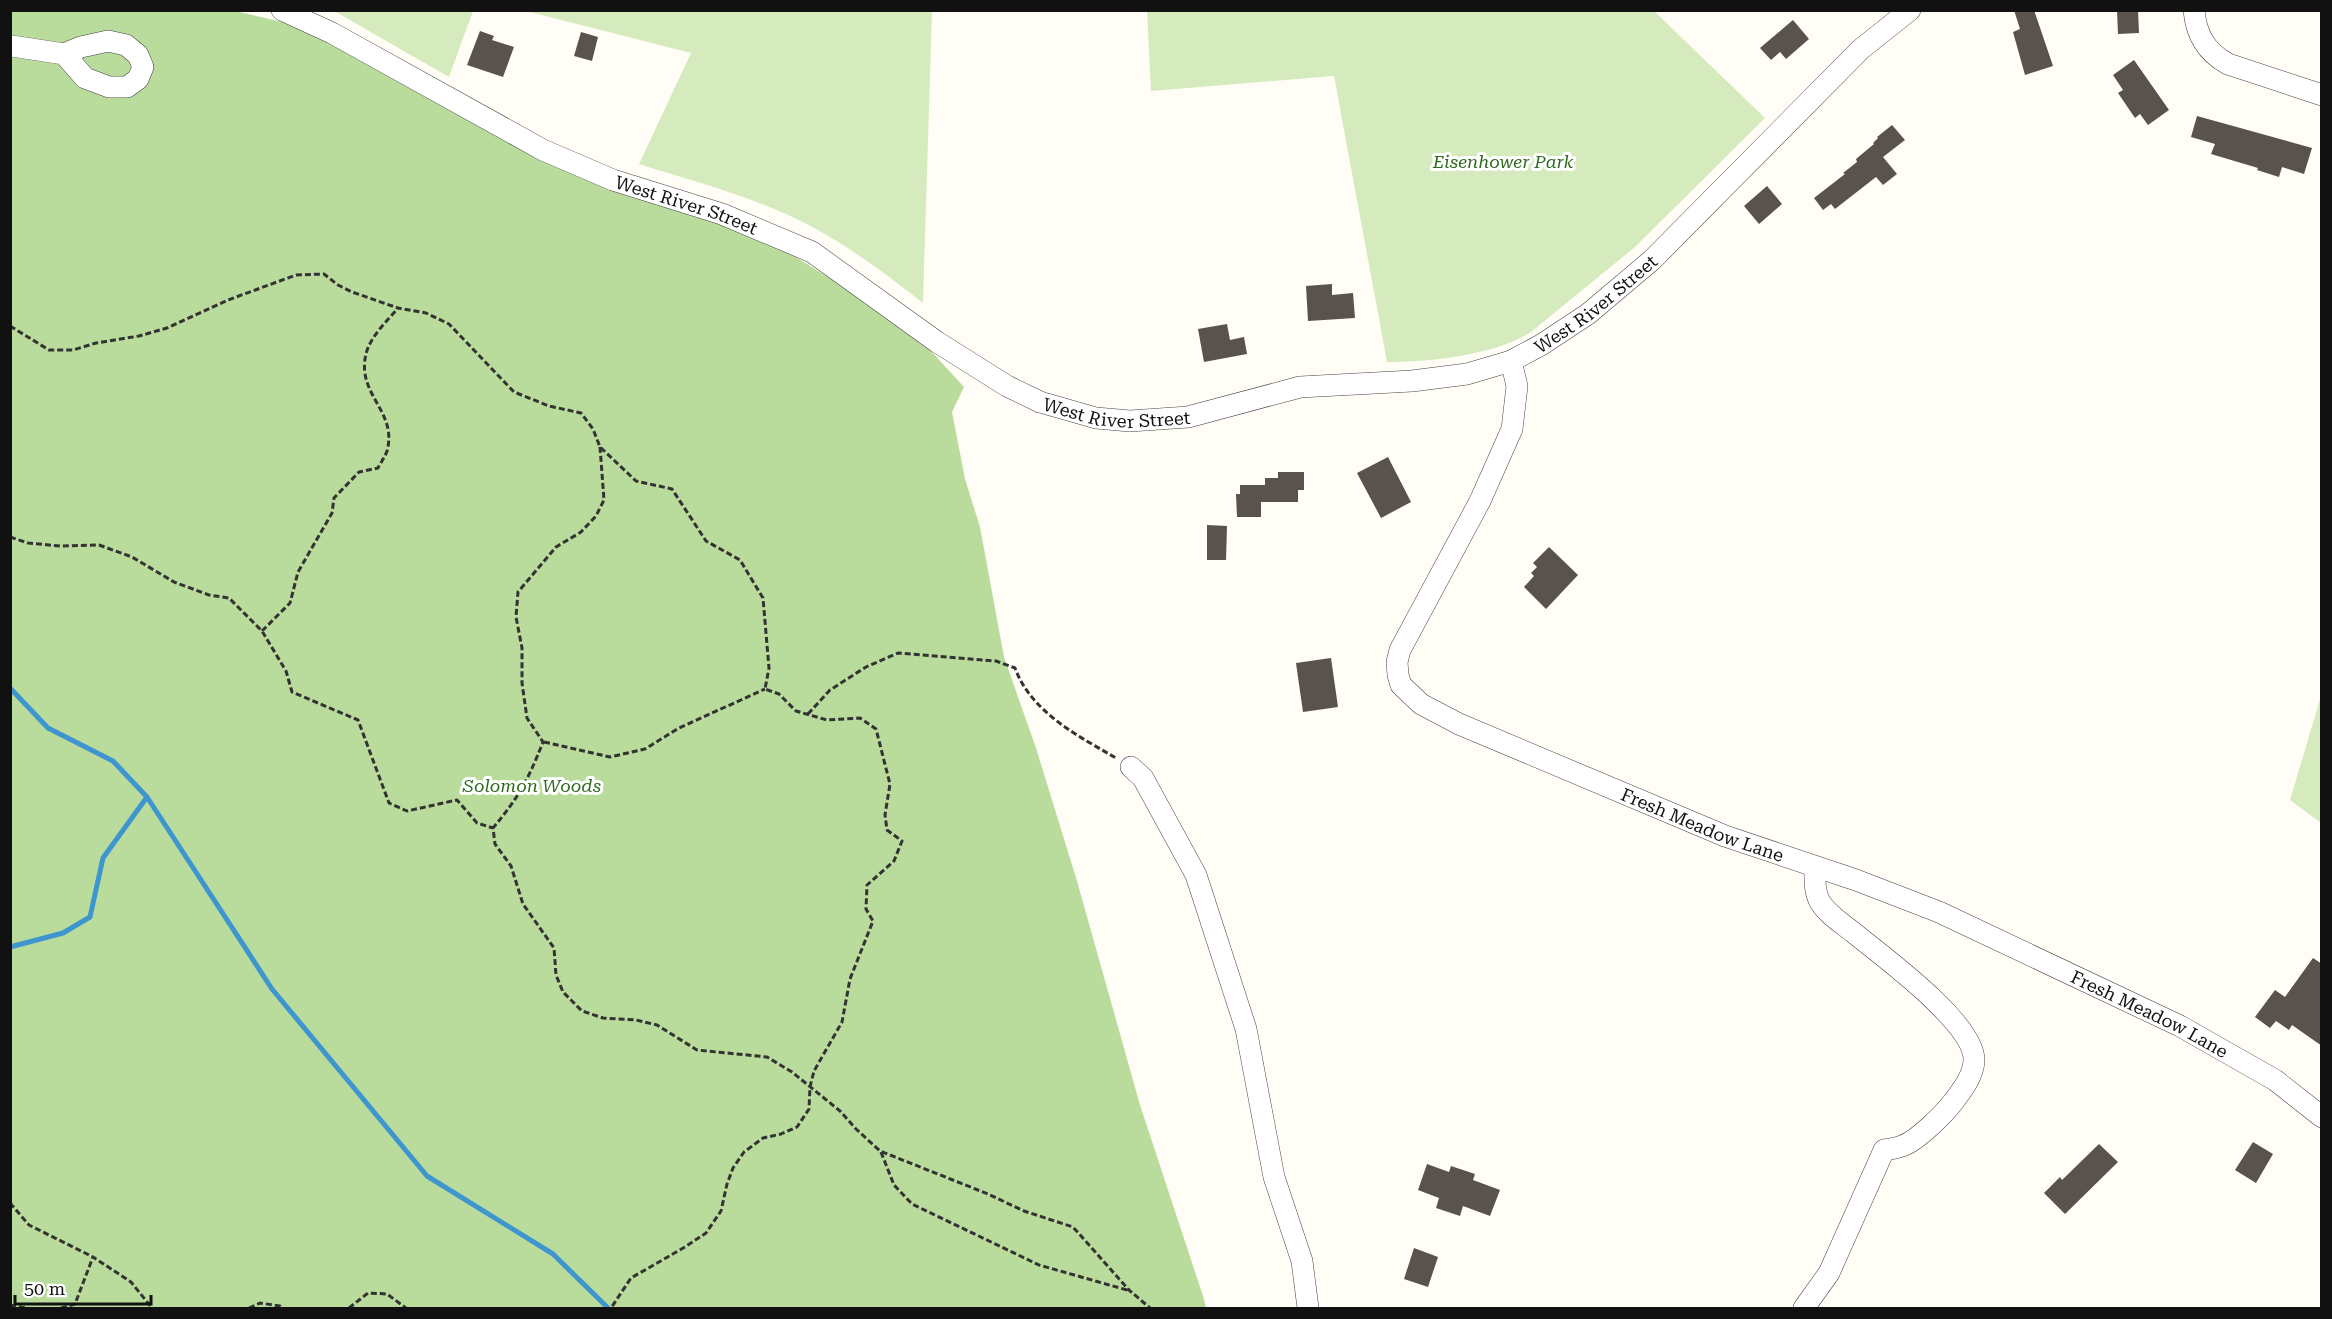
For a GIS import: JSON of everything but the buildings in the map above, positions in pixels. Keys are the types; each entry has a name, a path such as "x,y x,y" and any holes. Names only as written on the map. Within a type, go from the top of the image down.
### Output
{"street":[{"name":"West River Street","path":"282,10 332,33 543,150 613,180 722,214 812,252 937,342 1000,382 1040,402 1096,418 1130,421 1188,417 1300,387 1439,378 1467,374 1511,361 1542,345 1588,314 1652,260 1861,49 1910,10"},
{"path":"2194,10 2200,38 2211,53 2218,58 2228,64 2322,95"},
{"path":"12,46 64,54"},
{"name":"Fresh Meadow Lane","path":"1511,361 1517,386 1512,429 1480,501 1400,650 1397,662 1401,685 1421,704 1459,724 1725,837 1899,895 1940,912 2180,1026 2275,1080 2322,1117"},
{"path":"1131,767 1143,778 1196,875 1221,950 1246,1029 1274,1177 1302,1262 1308,1308"},
{"path":"1804,1308 1829,1273 1884,1150 1904,1146 1950,1106 1967,1083 1974,1060 1969,1039 1951,1017 1898,968 1821,904 1815,889 1815,867"}],"path":[{"path":"10,326 49,350 73,350 167,328 228,300 296,275 324,274 352,292 398,308 426,313 449,324 514,392 549,406 581,413 593,429 600,447 604,500 596,516 581,532 556,547 519,592 516,617 522,648 522,683 527,718 543,742 610,757 645,749 679,728 765,689 779,694 796,711 827,720 860,717 876,729 890,784 885,815 887,830 902,842 894,861 867,885 866,909 873,921 850,979 842,1022 814,1071 810,1087 809,1109 797,1128 763,1138 744,1152 733,1168 721,1211 706,1233 631,1278 611,1308"},
{"path":"262,631 290,603 298,572 332,513 334,498 358,472 378,468 387,450 388,426 381,408 369,391 364,373 366,352 398,308"},
{"path":"600,447 636,481 672,489 706,541 740,560 763,598 769,668 765,689"},
{"path":"10,537 28,543 60,546 99,545 132,557 174,582 209,595 229,598 262,631 286,671 292,692 358,720 389,803 407,811 457,800 477,823 493,828"},
{"path":"808,714 830,690 866,667 898,653 996,661 1015,668 1021,685 1033,701 1070,730 1131,767"},
{"path":"543,742 528,781 515,802 493,828 495,844 512,866 523,904 554,948 556,975 563,992 582,1011 603,1018 636,1020 657,1025 697,1050 767,1057 792,1072 840,1111 856,1130 880,1151 988,1194 1024,1211 1073,1227 1129,1290 1150,1308"},
{"path":"880,1151 894,1185 912,1204 1039,1265 1129,1290"},
{"path":"10,1203 29,1226 93,1257 131,1282 152,1308"},
{"path":"61,1308 75,1304 93,1257"},
{"path":"349,1308 368,1293 387,1294 406,1308"},
{"path":"249,1308 260,1304 282,1308"},
{"path":"10,1305 26,1308"}],"green space":[{"name":"Solomon Woods","path":"10,11 235,11 300,26 704,218 776,245 854,293 931,351 964,387 952,412 965,479 980,527 1004,657 1036,748 1077,881 1140,1105 1206,1308 11,1308"},
{"path":"334,11 473,11 449,77"},
{"path":"526,11 932,11 923,303 858,255 824,233 788,215 752,200 639,164 691,53"},
{"name":"Eisenhower Park","path":"1147,11 1654,11 1765,118 1635,247 1531,332 1499,346 1462,356 1423,361 1387,362 1334,76 1151,91"},
{"path":"2321,696 2322,823 2290,800"}],"waterway":[{"path":"10,688 48,728 113,761 147,797 103,858 90,917 63,933 10,947"},
{"path":"147,797 272,989 427,1176 553,1254 608,1308"}]}
